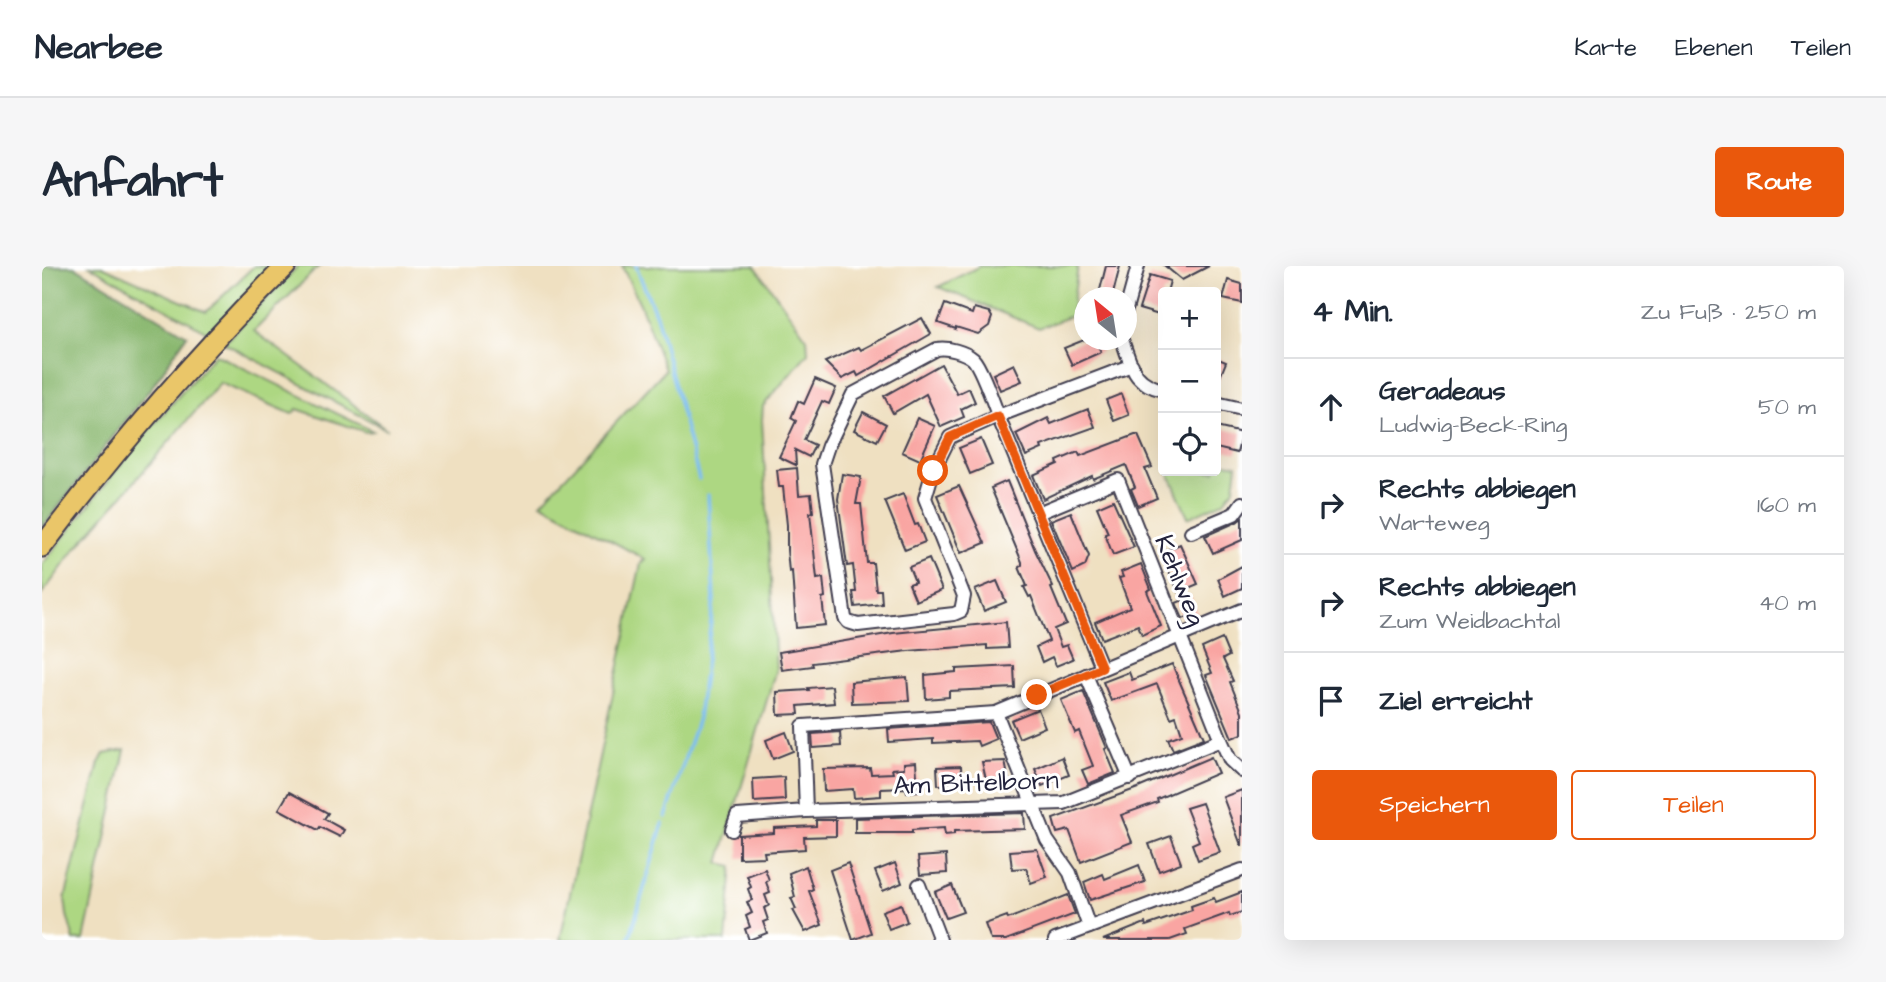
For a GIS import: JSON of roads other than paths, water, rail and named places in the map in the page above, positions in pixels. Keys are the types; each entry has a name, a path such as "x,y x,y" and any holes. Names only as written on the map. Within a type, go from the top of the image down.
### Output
{"main road":[{"path":"42,547 155,407 286,266"}],"street":[{"path":"1132,287 1138,266"},
{"path":"1102,668 998,416 972,359 949,349 937,349 850,398 822,464 843,614 848,622 858,625 948,615 961,611 964,603 962,589 925,498 926,490 950,437 998,416 1132,365"},
{"path":"1126,350 1140,381 1158,388"},
{"path":"1221,404 1242,409"},
{"name":"Kehlweg","path":"1038,513 1118,480 1221,740 1230,760 1242,771"},
{"path":"1191,533 1234,514 1242,503"},
{"path":"806,811 803,726 996,713 1242,610"},
{"path":"1086,675 1130,778"},
{"path":"996,713 1047,840 1070,873 1089,927"},
{"name":"Am Bittelborn","path":"732,830 737,816 806,811 1033,805 1074,801 1221,740"},
{"path":"1055,940 1242,870"},
{"path":"919,885 940,940"}],"waterway":[{"path":"636,266 657,318 699,479"},
{"path":"666,817 698,718 714,599 708,495"},
{"path":"629,940 663,823"}]}
